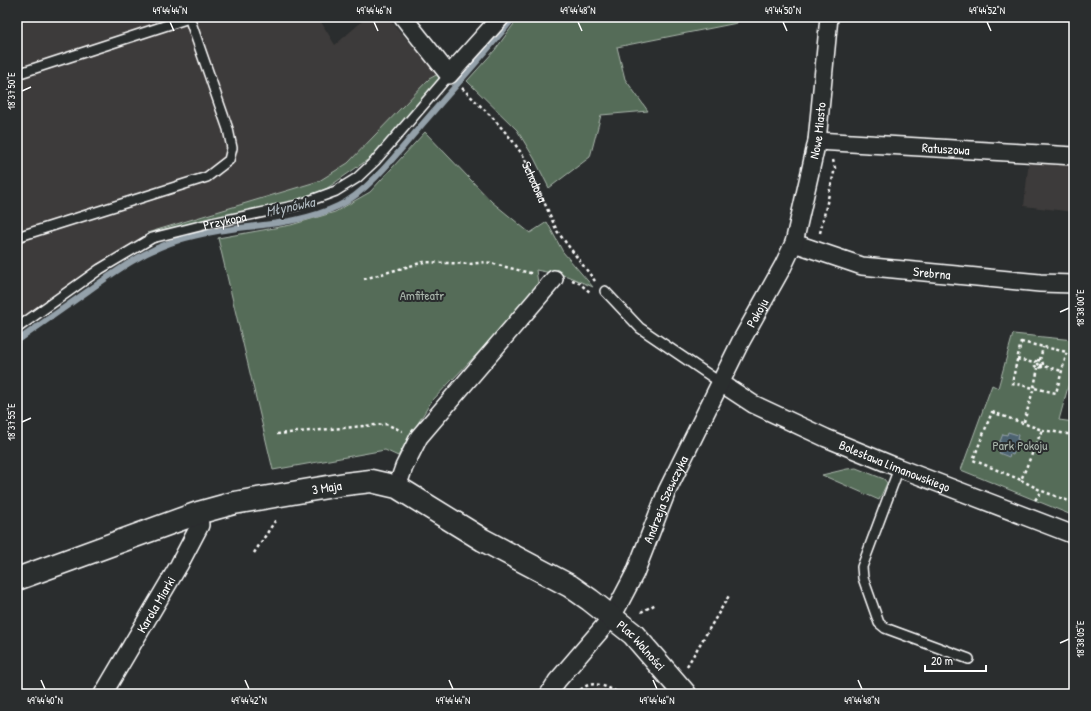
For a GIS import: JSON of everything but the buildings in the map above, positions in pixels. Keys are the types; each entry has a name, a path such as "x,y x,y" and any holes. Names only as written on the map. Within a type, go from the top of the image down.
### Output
{"street":[{"path":"403,17 449,75"},
{"name":"Przykopa","path":"449,75 501,17"},
{"name":"Nowe Miasto","path":"794,243 817,140 829,17"},
{"name":"Ratuszowa","path":"817,140 1074,156"},
{"name":"Srebrna","path":"794,243 862,266 1040,283 1074,284"},
{"name":"Pokoju","path":"721,383 740,343 783,266 794,243"},
{"path":"397,487 404,467 419,437 554,279"},
{"name":"Bolesława Limanowskiego","path":"721,383 753,404 826,438 1074,536"},
{"name":"Andrzeja Szewczyka","path":"549,694 557,681 612,617 635,574 667,492 721,383"},
{"name":"3 Maja","path":"17,579 198,513 234,503 371,481 397,487 483,540 570,586 612,617"},
{"name":"Karola Miarki","path":"103,694 179,566 200,525 198,513"},
{"name":"Plac Wolności","path":"612,617 633,634 685,694"}],"lane":[{"path":"17,74 189,18 228,128 232,148 229,160 207,177 17,237"},
{"name":"Przykopa","path":"17,328 100,269 152,238 212,223 298,205 336,191 357,178 376,161 449,75"},
{"path":"605,292 640,328 721,383"},
{"path":"899,468 862,567 863,578 879,623 884,628 968,659"}],"path":[{"name":"Schodowa","path":"461,88 493,118 520,151 527,163 557,231 598,285"},
{"path":"364,279 424,262 470,264 486,262 526,272"},
{"path":"554,279 569,279 579,283 600,300 611,299"},
{"path":"1021,342 1067,352 1056,393 1012,383 1017,359 1021,342"},
{"path":"1038,364 1043,364 1040,360 1043,347"},
{"path":"1017,359 1034,363 1038,368"},
{"path":"1034,363 1037,360 1040,360"},
{"path":"1038,364 1062,370"},
{"path":"1024,422 1038,368 1042,367 1038,364"},
{"path":"1074,435 1042,430 1024,422 992,412 973,460 1074,503"},
{"path":"277,434 386,424 419,437"},
{"path":"1021,480 1042,430"},
{"path":"1034,501 1042,490"},
{"path":"254,553 278,517"},
{"path":"683,672 730,594"},
{"path":"641,612 656,604"},
{"path":"576,694 583,687 589,684 600,684 621,694"}],"shaded area":[{"path":"17,17 318,17 335,45 367,17 387,17 438,74 348,163 319,181 147,233 17,324"},
{"path":"1029,159 1074,162 1074,212 1024,206"},
{"path":"592,688 601,688 615,694 582,694"}],"green space":[{"path":"519,17 737,17 737,23 617,47 625,79 648,111 601,115 590,157 549,188 534,158 517,130 467,81 495,50"},
{"path":"438,74 443,80 373,156 323,191 285,204 147,233 319,181 348,163 429,79"},
{"name":"Amfiteatr","path":"425,132 492,202 530,233 547,222 563,252 593,287 567,276 536,270 539,289 431,402 398,456 385,450 273,470 218,238 291,225 335,212 370,192"},
{"name":"Park Pokoju","path":"1013,334 1074,340 1074,365 1059,420 1074,422 1074,516 961,470 992,385 998,388"},
{"path":"856,468 884,479 887,483 879,500 822,475"}],"water":[{"path":"1008,432 1018,435 1017,439 1019,440 1013,455 1010,454 1009,457 999,453 1001,450 997,449 1003,434 1007,435"}],"waterway":[{"name":"Młynówka","path":"17,341 120,269 154,249 166,244 199,235 279,223 319,214 350,199 362,190 385,168 514,17"}]}
